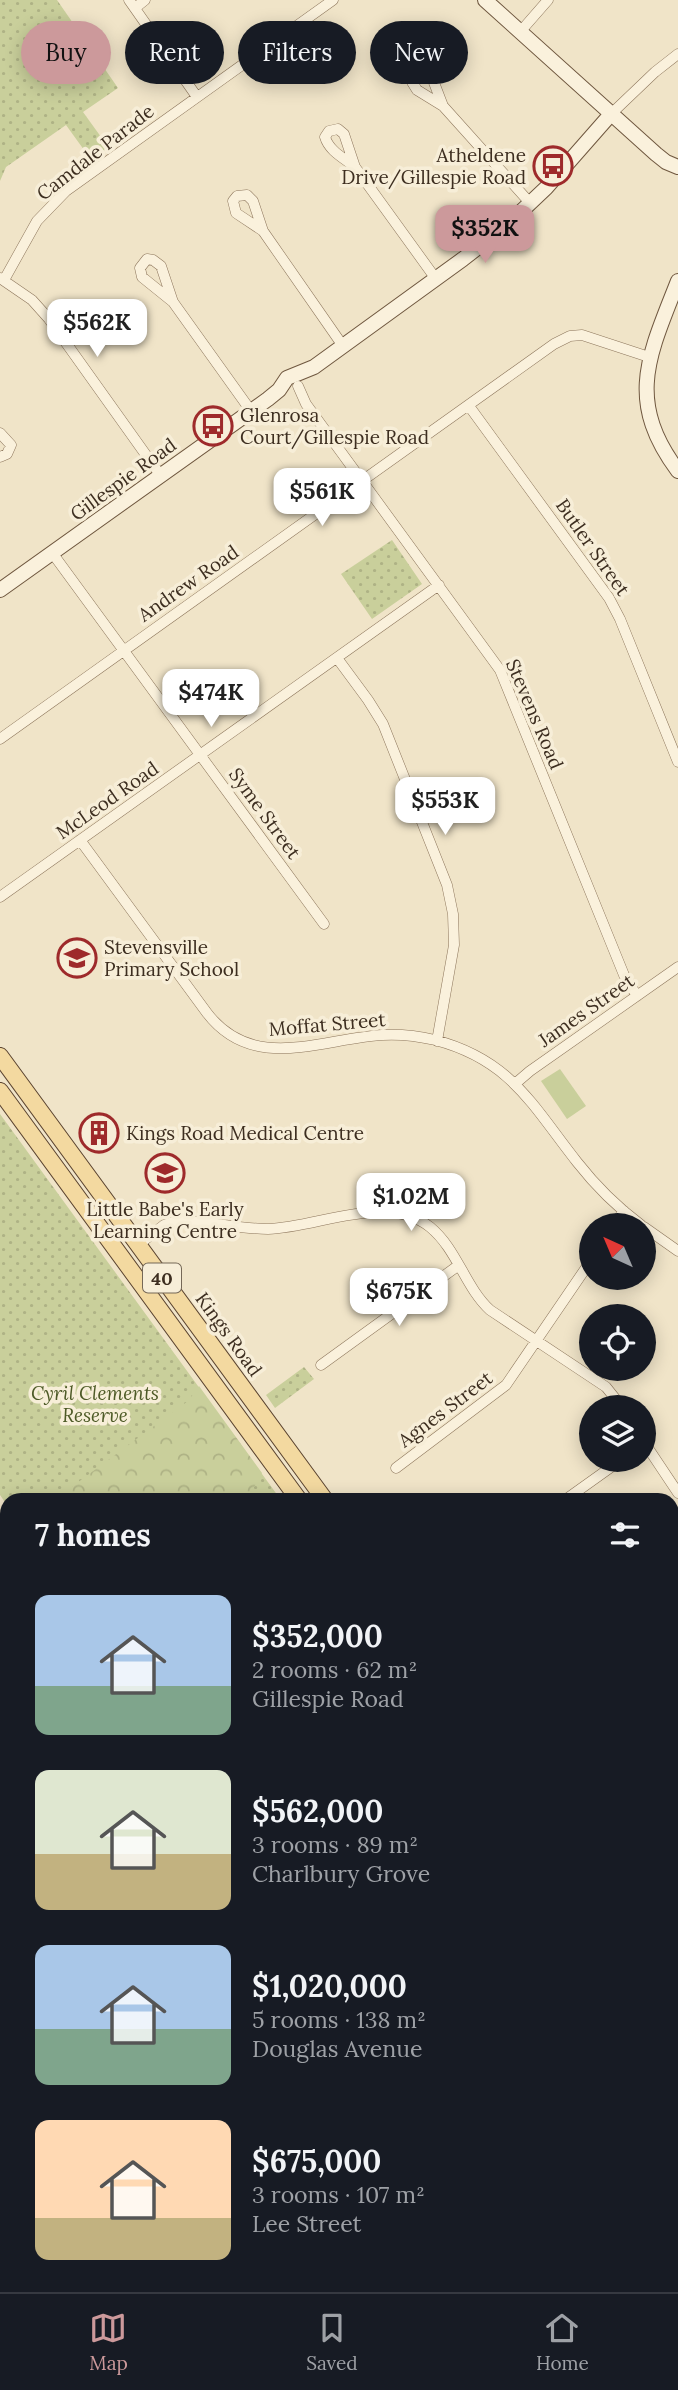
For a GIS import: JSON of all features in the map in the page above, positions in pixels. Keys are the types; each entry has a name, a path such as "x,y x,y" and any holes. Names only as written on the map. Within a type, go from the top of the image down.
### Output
{"main road":[{"name":"Kings Road","path":"0,1056 320,1493"},
{"name":"40","path":"0,1091 294,1493"},
{"path":"122,1257 138,1245"}],"street":[{"path":"145,0 132,4 197,97"},
{"name":"Camdale Parade","path":"2,279 49,206 98,167 334,0"},
{"path":"485,0 666,162 678,167"},
{"path":"520,32 548,0"},
{"name":"Gillespie Road","path":"0,590 268,399 293,385 488,241 531,204 611,114 678,54"},
{"path":"443,106 531,204"},
{"path":"643,141 678,157"},
{"path":"355,167 436,279"},
{"path":"263,231 343,346"},
{"path":"2,279 32,300 49,319 161,476"},
{"path":"678,281 649,358 646,383 650,419 663,450 678,471"},
{"path":"173,302 251,411"},
{"name":"Andrew Road","path":"0,738 554,344 570,336 588,336 649,358"},
{"name":"Stevens Road","path":"293,385 500,670 624,975 637,996"},
{"name":"Butler Street","path":"469,406 609,598 678,762"},
{"path":"0,433 11,445 7,454 0,457"},
{"name":"Syme Street","path":"53,554 324,924"},
{"name":"McLeod Road","path":"0,897 439,585"},
{"path":"337,658 383,724 449,893 455,928 454,946 437,1041"},
{"name":"Moffat Street","path":"80,840 211,1018 234,1037 254,1046 274,1049 383,1035 416,1037 437,1041 482,1059 516,1083 577,1162 627,1213"},
{"name":"James Street","path":"516,1083 678,967"},
{"path":"138,1245 164,1225 176,1221 267,1229 385,1211 414,1218 432,1229 482,1302 606,1387 612,1395"},
{"name":"Moffat Street","path":"656,1235 678,1251"},
{"path":"321,1365 458,1265"},
{"name":"Agnes Street","path":"396,1468 500,1391 512,1379 579,1278"},
{"path":"656,1460 678,1493"},
{"path":"575,1493 604,1472"}],"green space":[{"path":"0,0 57,0 72,21 21,21 21,84 111,84 111,78 118,88 83,112 109,148 92,161 66,125 6,167 0,181"},
{"path":"392,540 422,584 372,619 341,574"},
{"path":"560,1069 586,1106 567,1119 541,1081"},
{"name":"Cyril Clements Reserve","path":"0,1114 276,1493 0,1493"},
{"path":"304,1367 314,1379 275,1408 266,1395"},
{"path":"199,1386 262,1473 249,1493 63,1493 188,1401"}],"place":[{"name":"Atheldene Drive/Gillespie Road","path":"553,166"},
{"name":"Glenrosa Court/Gillespie Road","path":"213,426"},
{"name":"Stevensville Primary School","path":"77,958"},
{"name":"Kings Road Medical Centre","path":"99,1133"},
{"name":"Little Babe's Early Learning Centre","path":"165,1173"}]}
